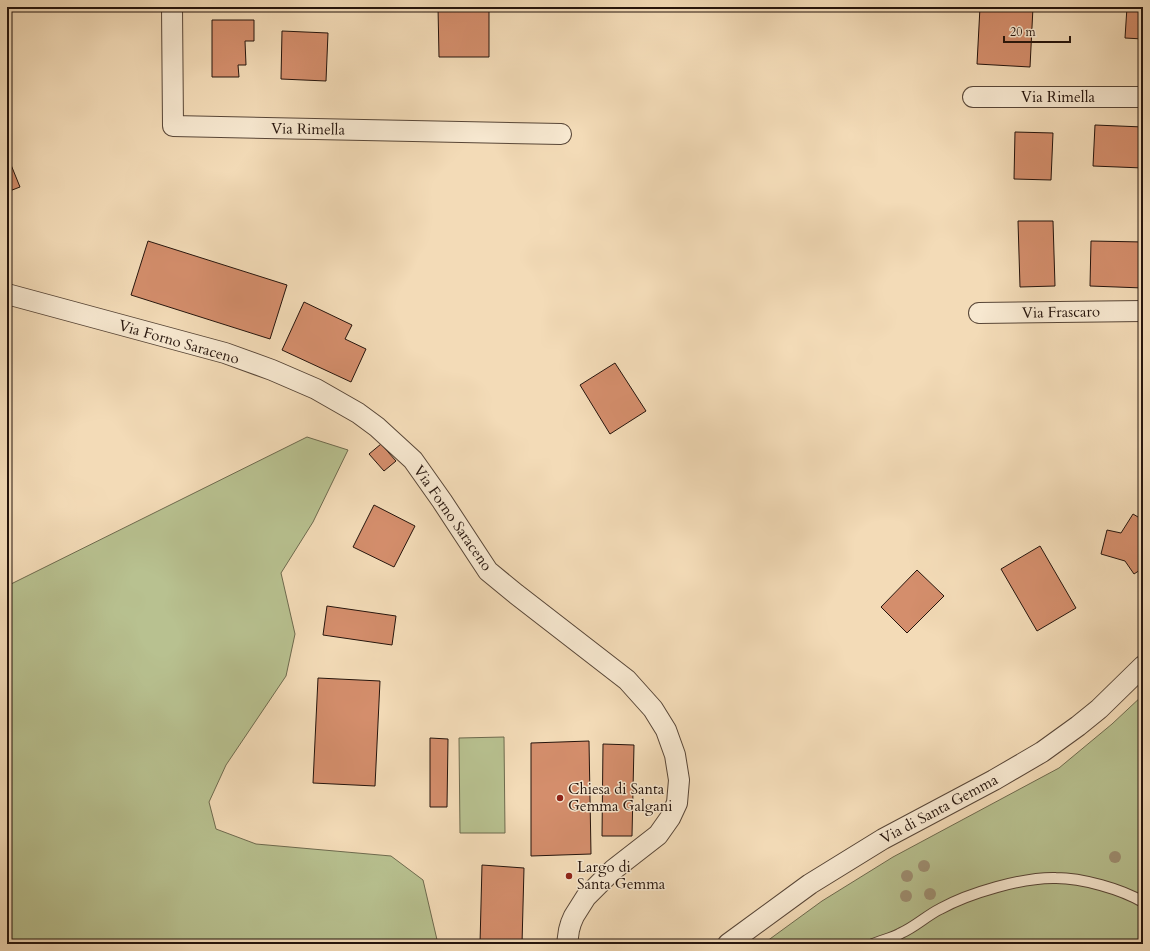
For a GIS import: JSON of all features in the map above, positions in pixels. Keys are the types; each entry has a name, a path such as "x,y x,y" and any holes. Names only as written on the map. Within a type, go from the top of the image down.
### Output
{"street":[{"name":"Via Rimella","path":"172,7 173,126 561,134"},
{"name":"Via Rimella","path":"973,98 1143,97"},
{"name":"Via Forno Saraceno","path":"7,294 226,354 272,370 338,400 377,427 413,460 488,571 627,680 642,697 666,730 675,755 679,780 677,802 670,818 658,835 614,870 586,897 571,923 567,944"},
{"name":"Via Frascaro","path":"979,313 1143,311"},
{"name":"Via di Santa Gemma","path":"728,944 810,884 883,839 994,780 1042,752 1093,714 1143,666"}],"lane":[{"path":"873,944 902,933 940,909 970,896 1001,886 1028,880 1056,878 1085,882 1110,888 1143,902"}],"green space":[{"path":"307,437 348,450 313,522 281,573 295,634 286,676 226,765 209,802 216,829 256,844 391,856 423,880 438,944 7,944 7,586"},
{"path":"1143,695 1143,944 763,944 822,901 893,857 1059,768 1112,724"},
{"path":"504,737 505,833 460,833 459,738"}],"building":[{"path":"438,7 489,7 489,57 439,57"},
{"path":"980,7 1033,7 1030,67 977,64"},
{"path":"1127,7 1143,7 1143,39 1125,38"},
{"path":"212,20 254,20 254,41 245,41 246,65 238,65 239,77 212,77"},
{"path":"282,31 328,33 326,81 281,79"},
{"path":"1095,125 1143,127 1143,168 1093,166"},
{"path":"1015,132 1053,133 1051,180 1014,179"},
{"path":"7,155 20,187 7,192"},
{"path":"1018,221 1053,221 1055,286 1020,287"},
{"path":"148,241 287,285 270,339 131,295"},
{"path":"1091,241 1143,242 1143,288 1090,286"},
{"path":"304,302 352,325 345,339 366,349 351,382 282,350"},
{"path":"615,363 646,411 610,434 580,385"},
{"path":"381,444 396,461 384,471 369,454"},
{"path":"374,505 415,526 394,567 353,547"},
{"path":"1133,514 1143,520 1143,546 1141,549 1143,552 1143,568 1134,574 1125,561 1101,554 1107,530 1121,533"},
{"path":"1040,546 1076,608 1037,631 1001,569"},
{"path":"917,570 944,596 907,633 881,607"},
{"path":"327,606 396,616 392,645 323,635"},
{"path":"318,678 380,681 375,786 313,783"},
{"path":"430,738 448,739 447,807 430,807"},
{"name":"Chiesa di Santa Gemma Galgani","path":"589,741 591,854 531,856 531,743"},
{"path":"603,744 634,745 632,836 602,836"},
{"path":"482,865 524,868 522,944 480,944"}],"place":[{"name":"Chiesa di Santa Gemma Galgani","path":"560,798"},
{"name":"Largo di Santa Gemma","path":"569,876"}]}
